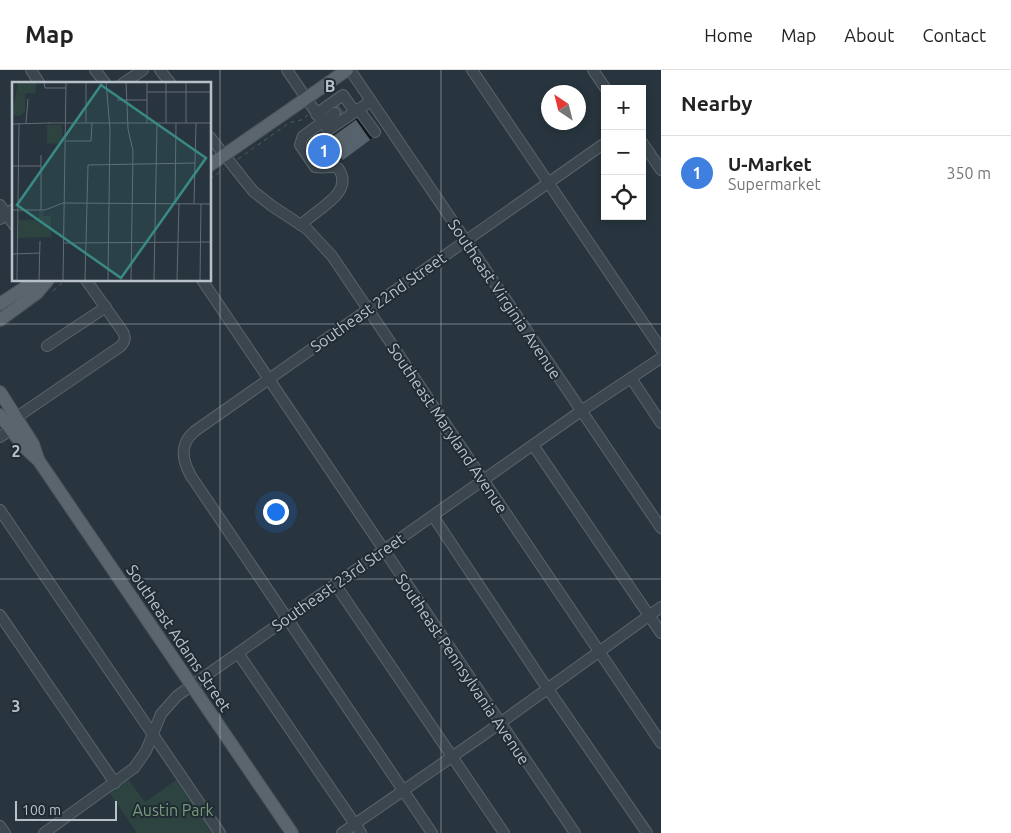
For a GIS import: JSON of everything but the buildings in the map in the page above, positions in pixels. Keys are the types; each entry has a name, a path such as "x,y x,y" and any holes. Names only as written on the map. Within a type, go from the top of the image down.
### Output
{"main road":[{"path":"211,165 227,160 307,98 348,70"},
{"path":"0,304 27,286 40,281"},
{"path":"0,320 37,293 47,281"},
{"name":"Southeast Adams Street","path":"0,392 33,444 39,462"},
{"name":"Southeast Adams Street","path":"0,415 5,434 24,447 39,462 292,833"}],"street":[{"path":"31,70 39,82"},
{"path":"95,70 104,82"},
{"path":"125,82 143,70"},
{"path":"160,70 169,82"},
{"path":"287,70 328,130 348,109"},
{"name":"Southeast Virginia Avenue","path":"348,70 661,528"},
{"path":"472,70 661,350"},
{"path":"593,70 603,85"},
{"path":"301,225 310,215 336,196 342,188 343,175 338,168 328,166 321,169 315,167 300,145 303,136 317,115 343,95 348,109 374,132"},
{"path":"317,115 348,109 371,101"},
{"name":"Southeast Maryland Avenue","path":"211,138 243,180 264,201 301,225 327,248 661,743"},
{"name":"Southeast 22nd Street","path":"287,618 186,468 183,450 185,443 192,434 601,146"},
{"path":"646,148 661,170"},
{"path":"17,417 121,346 125,341 125,335 87,281"},
{"name":"Southeast Pennsylvania Avenue","path":"203,281 575,833"},
{"path":"47,346 106,307"},
{"name":"Southeast 23rd Street","path":"44,833 126,775 140,761 158,720 168,704 191,685 581,411 661,358"},
{"path":"632,378 661,422"},
{"path":"533,446 661,633"},
{"path":"0,510 220,833"},
{"path":"433,516 538,676 647,833"},
{"path":"335,584 504,833"},
{"path":"342,833 358,829 404,791 661,607"},
{"path":"0,615 115,783"},
{"path":"287,618 432,833"},
{"path":"238,652 358,829"},
{"path":"0,826 5,833"}],"path":[{"path":"211,178 227,160 289,124 317,115"}],"green space":[{"name":"Austin Park","path":"179,778 216,833 137,833 109,792 128,779 145,802"}],"tunnel":[{"path":"335,113 341,108"}],"place":[{"name":"U-Market","path":"324,151"}]}
